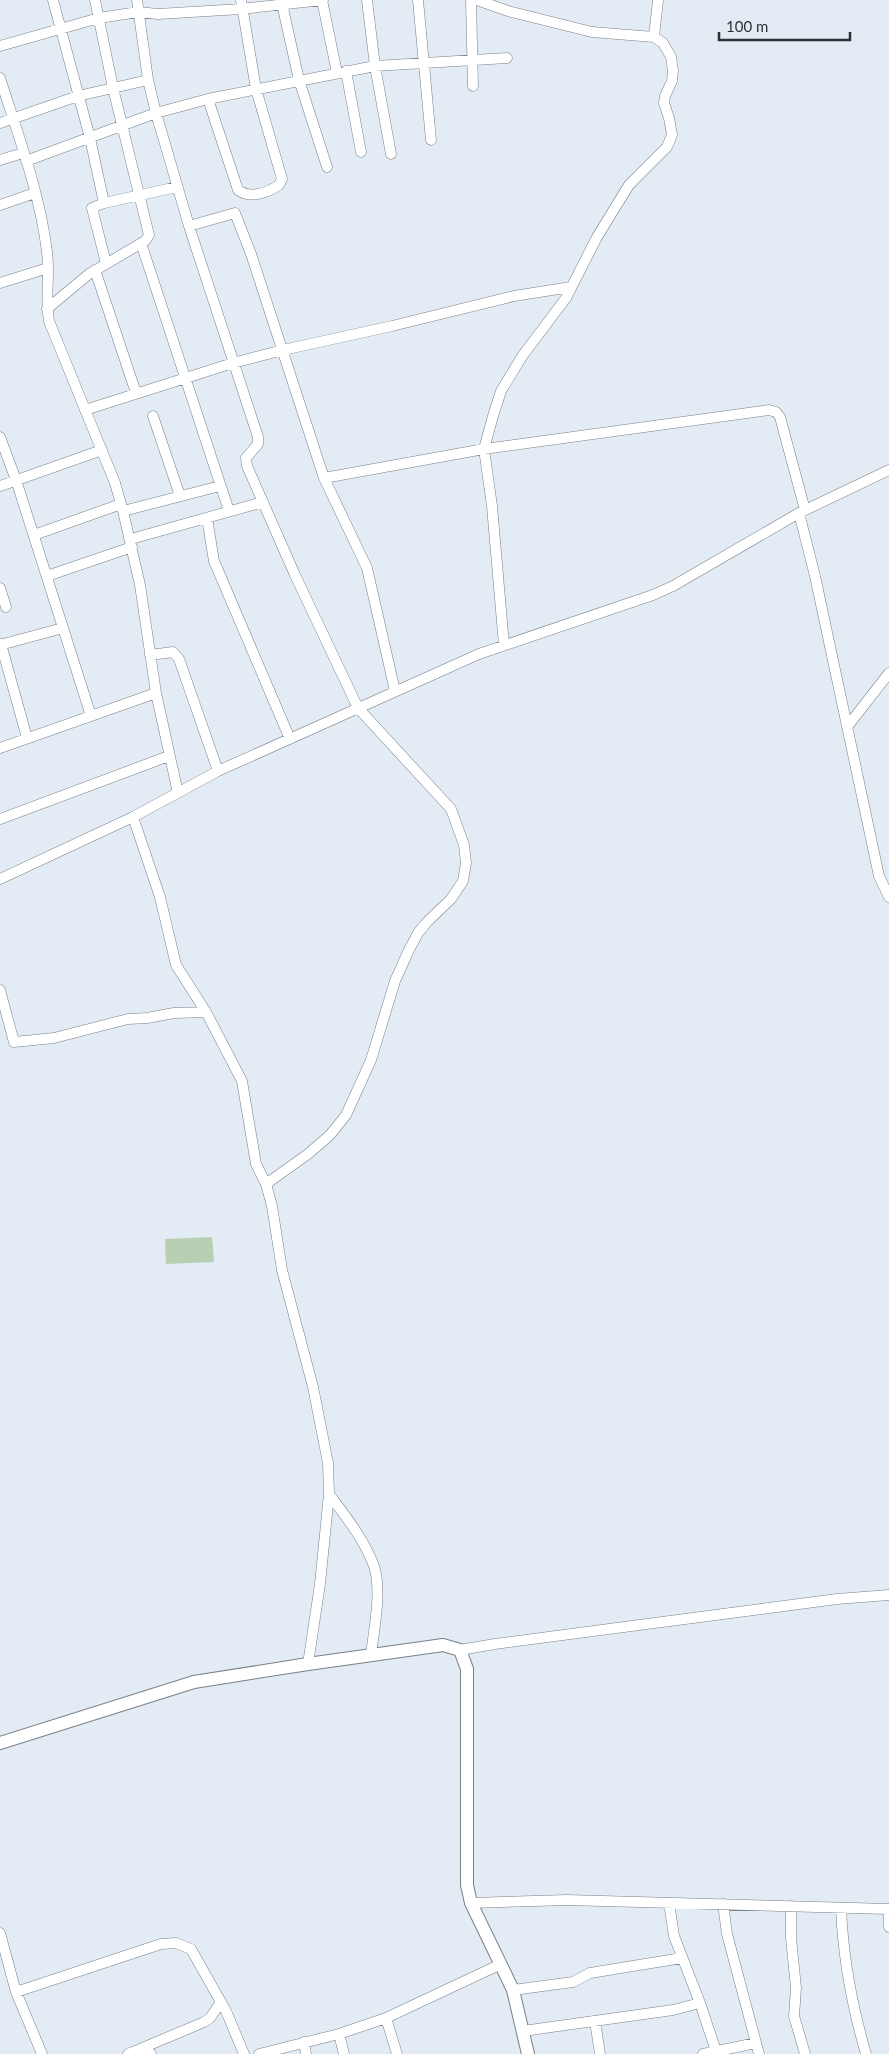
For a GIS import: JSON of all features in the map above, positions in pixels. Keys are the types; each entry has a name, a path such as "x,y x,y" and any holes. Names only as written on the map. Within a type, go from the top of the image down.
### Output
{"street":[{"path":"53,0 90,138 104,203"},
{"path":"47,309 60,296 95,270 148,239 149,235 113,88 95,0"},
{"path":"136,0 148,80 156,113 189,226 258,438 258,444 246,461 295,575 358,708 451,809 464,845 466,863 463,881 451,899 418,933 408,952 395,981 371,1060 346,1115 330,1135 308,1154 266,1184"},
{"path":"0,46 98,18 138,12 158,14 241,4 323,0 361,152"},
{"path":"367,0 375,66 391,154"},
{"path":"418,0 422,63 431,140"},
{"path":"470,0 472,86"},
{"path":"477,0 508,11 592,32 654,37 663,43 671,57 673,71 672,81 664,96 664,108 669,118 672,135 667,147 629,185 597,238 566,298 523,355 501,390 484,449 492,506 504,645"},
{"path":"504,0 508,11"},
{"path":"654,37 658,0"},
{"path":"286,3 298,80 327,167"},
{"path":"208,99 238,190 243,194 258,194 279,185 282,179 256,89 241,4"},
{"path":"0,160 25,157 90,138 156,113 208,99 298,80 375,66 508,58"},
{"path":"0,78 42,219 48,268 47,309 49,322 115,482 131,543 140,586 156,693 178,794"},
{"path":"0,123 78,96 148,80"},
{"path":"106,263 92,210 94,207 104,203 177,187"},
{"path":"0,205 34,193"},
{"path":"189,226 235,213 251,254 324,478 367,568 395,691"},
{"path":"141,243 184,379 229,511"},
{"path":"0,283 48,268"},
{"path":"95,270 136,393"},
{"path":"85,410 234,363 283,350 514,296 571,287"},
{"path":"324,478 484,449 769,410 776,412 780,417 802,511 879,876 889,897"},
{"path":"153,416 180,496"},
{"path":"0,437 34,535 91,716"},
{"path":"0,486 102,450"},
{"path":"0,880 133,817 218,771 479,654 653,596 802,511 889,470"},
{"path":"34,535 122,508 220,486"},
{"path":"47,576 131,543 206,518 263,502"},
{"path":"206,518 214,561 290,739"},
{"path":"0,588 6,607"},
{"path":"27,738 1,645 63,628"},
{"path":"150,655 173,652 179,659 218,771"},
{"path":"847,728 889,673"},
{"path":"0,748 156,693"},
{"path":"0,819 170,756"},
{"path":"133,817 160,897 176,965 206,1012 242,1081 256,1164 266,1184 272,1206 282,1270 313,1386 328,1463 329,1494 320,1584 308,1664"},
{"path":"0,990 14,1042 54,1038 128,1019 174,1013 206,1012"},
{"path":"329,1494 360,1536 374,1568 378,1607 371,1654"},
{"path":"0,1743 194,1682 371,1654 443,1645 460,1650 778,1607 889,1595"},
{"path":"460,1650 467,1669 467,1885 470,1903 513,1990 528,2054"},
{"path":"470,1903 567,1900 889,1909 889,1927"},
{"path":"669,1903 674,1936 700,2003 716,2053"},
{"path":"723,1904 727,1934 759,2054"},
{"path":"792,1906 791,1938 796,1988 794,2016 805,2054"},
{"path":"841,1908 843,1948 848,1981 866,2054"},
{"path":"0,1934 16,1992 42,2054"},
{"path":"16,1992 162,1944 176,1943 191,1950 221,2002 244,2054"},
{"path":"513,1990 566,1983 590,1974 682,1958"},
{"path":"259,2054 339,2034 386,2018 499,1965"},
{"path":"128,2054 204,2022 210,2018 221,2002"},
{"path":"523,2031 673,2010 700,2003"},
{"path":"386,2018 397,2054"},
{"path":"595,2021 600,2054"},
{"path":"339,2034 344,2054"},
{"path":"304,2042 306,2054"},
{"path":"703,2054 716,2053 756,2043"},
{"path":"140,2049 148,2050 151,2054"}],"green space":[{"path":"212,1237 214,1262 166,1264 165,1239"}]}
